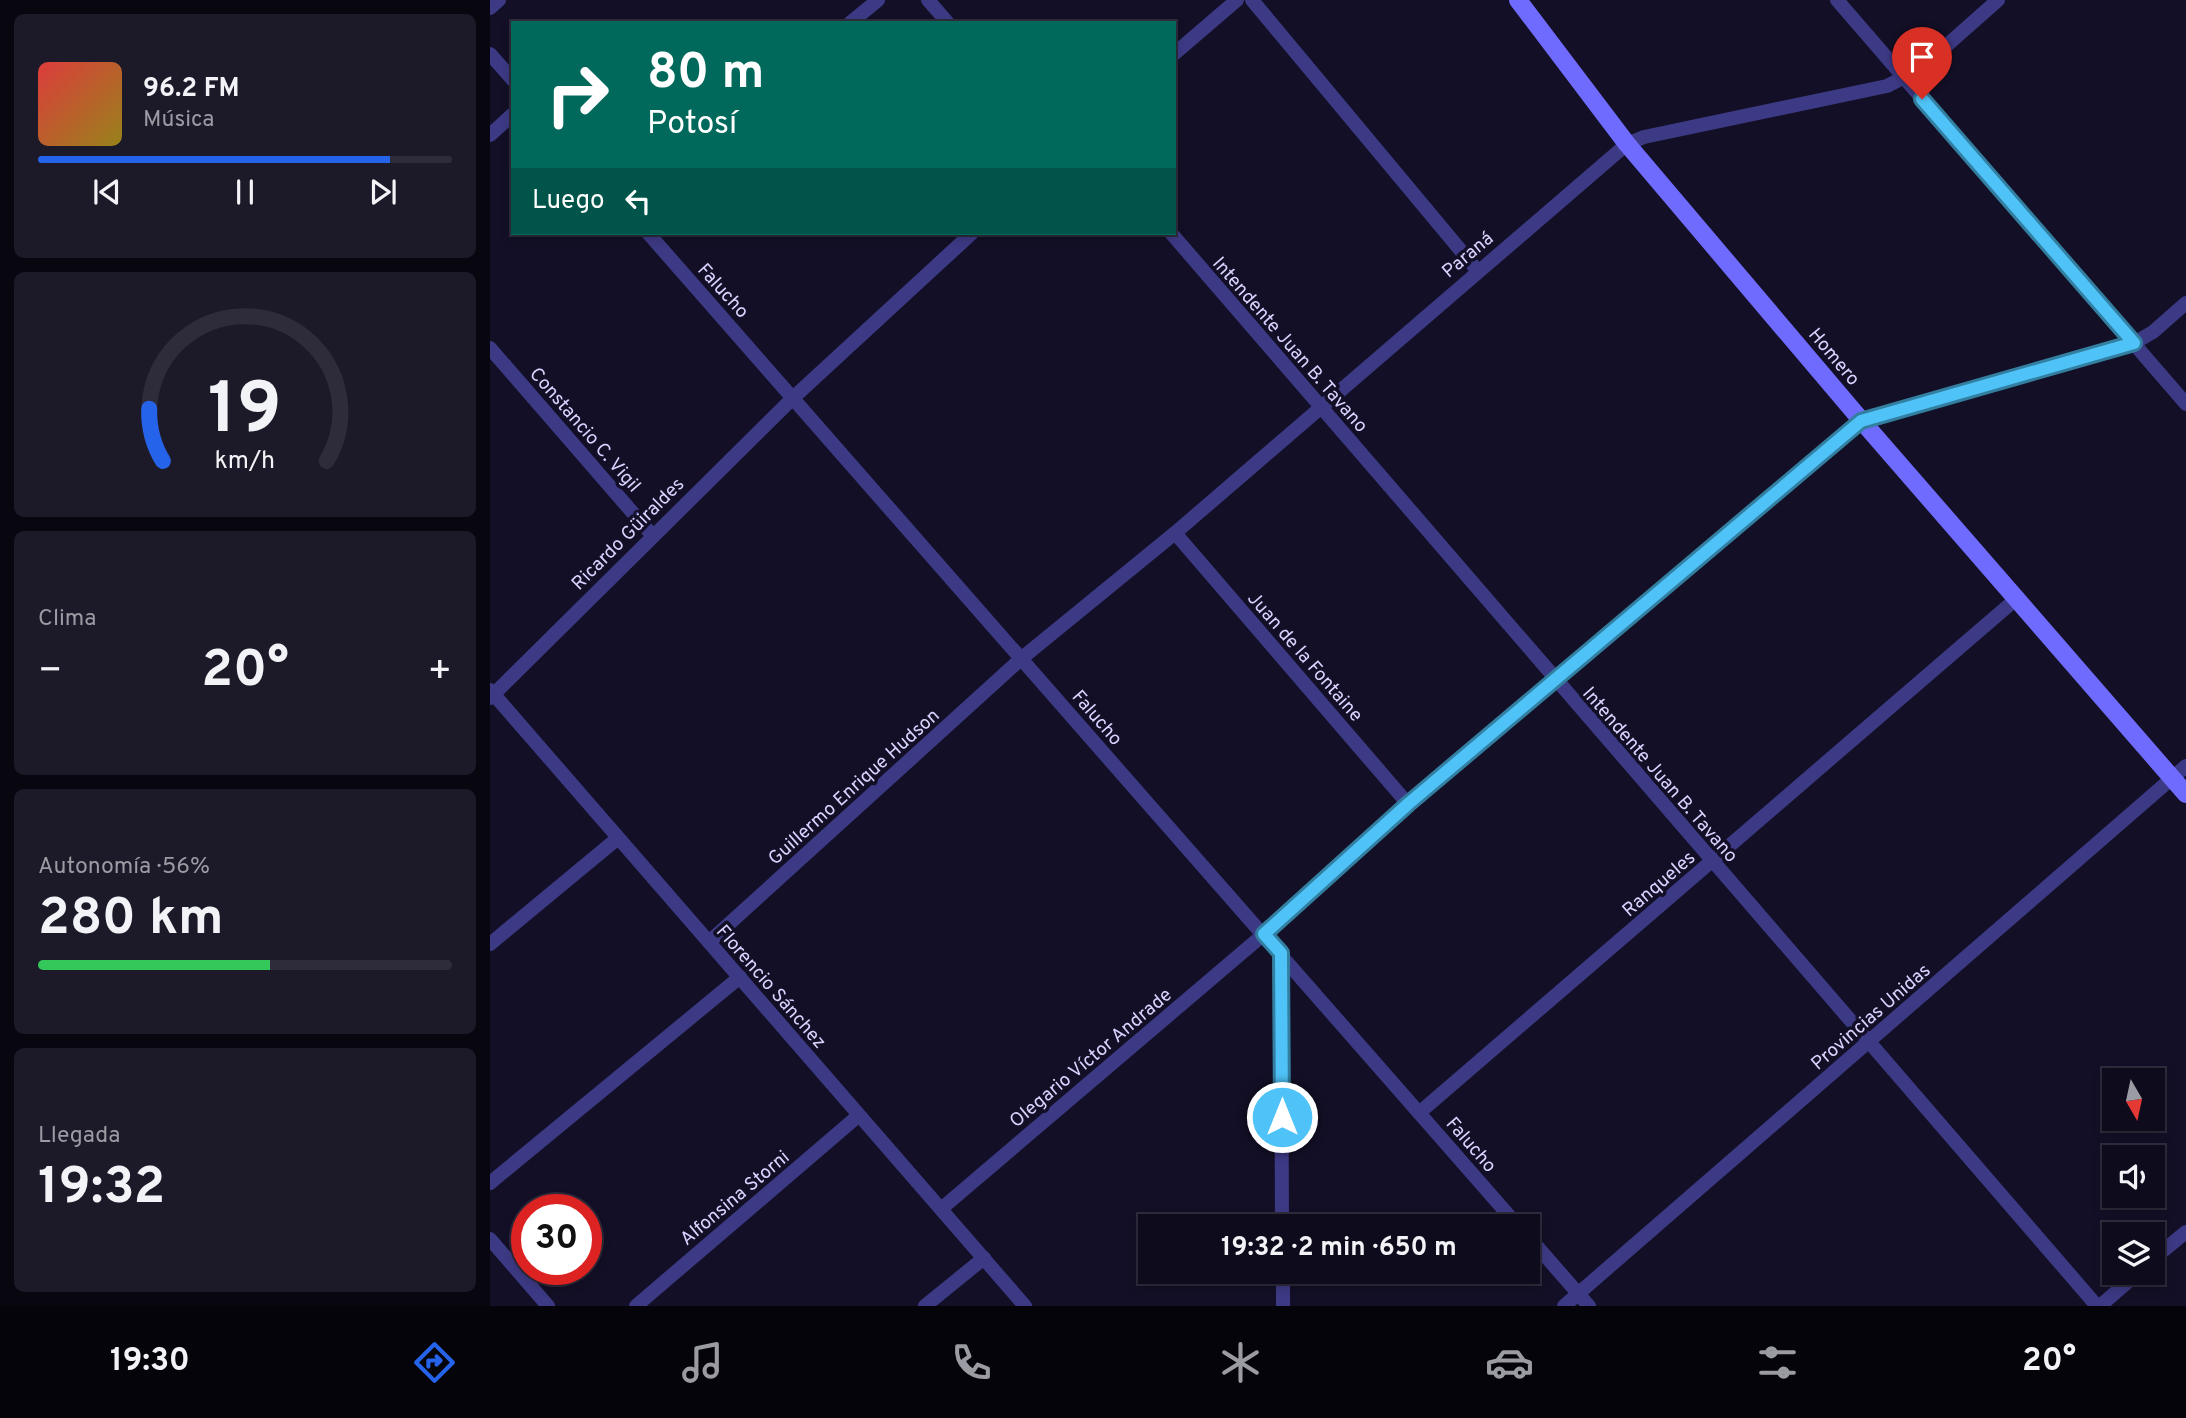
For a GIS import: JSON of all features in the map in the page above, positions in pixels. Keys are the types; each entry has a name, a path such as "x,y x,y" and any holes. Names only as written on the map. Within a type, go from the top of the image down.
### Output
{"main road":[{"name":"Homero","path":"1518,0 1628,144 1861,421 2016,599 2179,772 2186,793"}],"street":[{"path":"490,8 499,0"},
{"path":"852,21 878,0"},
{"path":"928,0 946,21"},
{"path":"1176,52 1237,0"},
{"path":"1252,0 1477,270"},
{"path":"1837,0 2186,404"},
{"name":"Paraná","path":"1021,659 1175,533 1477,270 1628,144 1644,137 1887,86 1905,79 1998,0"},
{"path":"490,54 511,78"},
{"path":"490,135 511,116"},
{"name":"Falucho","path":"650,235 1508,1214"},
{"name":"Ricardo Güiraldes","path":"491,694 794,397 970,235"},
{"name":"Intendente Juan B. Tavano","path":"1173,235 1554,680 2098,1306"},
{"path":"1861,421 2134,343 2153,332 2186,303"},
{"name":"Constancio C. Vigil","path":"490,348 652,535"},
{"name":"Olegario Víctor Andrade","path":"941,1209 1264,934 1408,804 1861,421"},
{"name":"Juan de la Fontaine","path":"1175,533 1408,804"},
{"name":"Ranqueles","path":"1419,1113 2016,599"},
{"name":"Guillermo Enrique Hudson","path":"709,942 1021,659"},
{"name":"Florencio Sánchez","path":"491,694 1025,1306"},
{"name":"Provincias Unidas","path":"1563,1306 2179,772"},
{"path":"490,944 618,838"},
{"path":"1281,953 1282,1214"},
{"path":"490,1183 740,977"},
{"name":"Alfonsina Storni","path":"636,1306 858,1116"},
{"path":"2165,1250 2186,1232"},
{"path":"490,1239 548,1306"},
{"path":"1540,1250 1589,1306"},
{"path":"925,1306 984,1258"},
{"path":"1283,1284 1283,1306"},
{"path":"2098,1306 2123,1285"}],"route":[{"path":"1282,1117 1281,953 1264,934 1408,804 1861,421 1880,413 2134,343 1922,99"}]}
